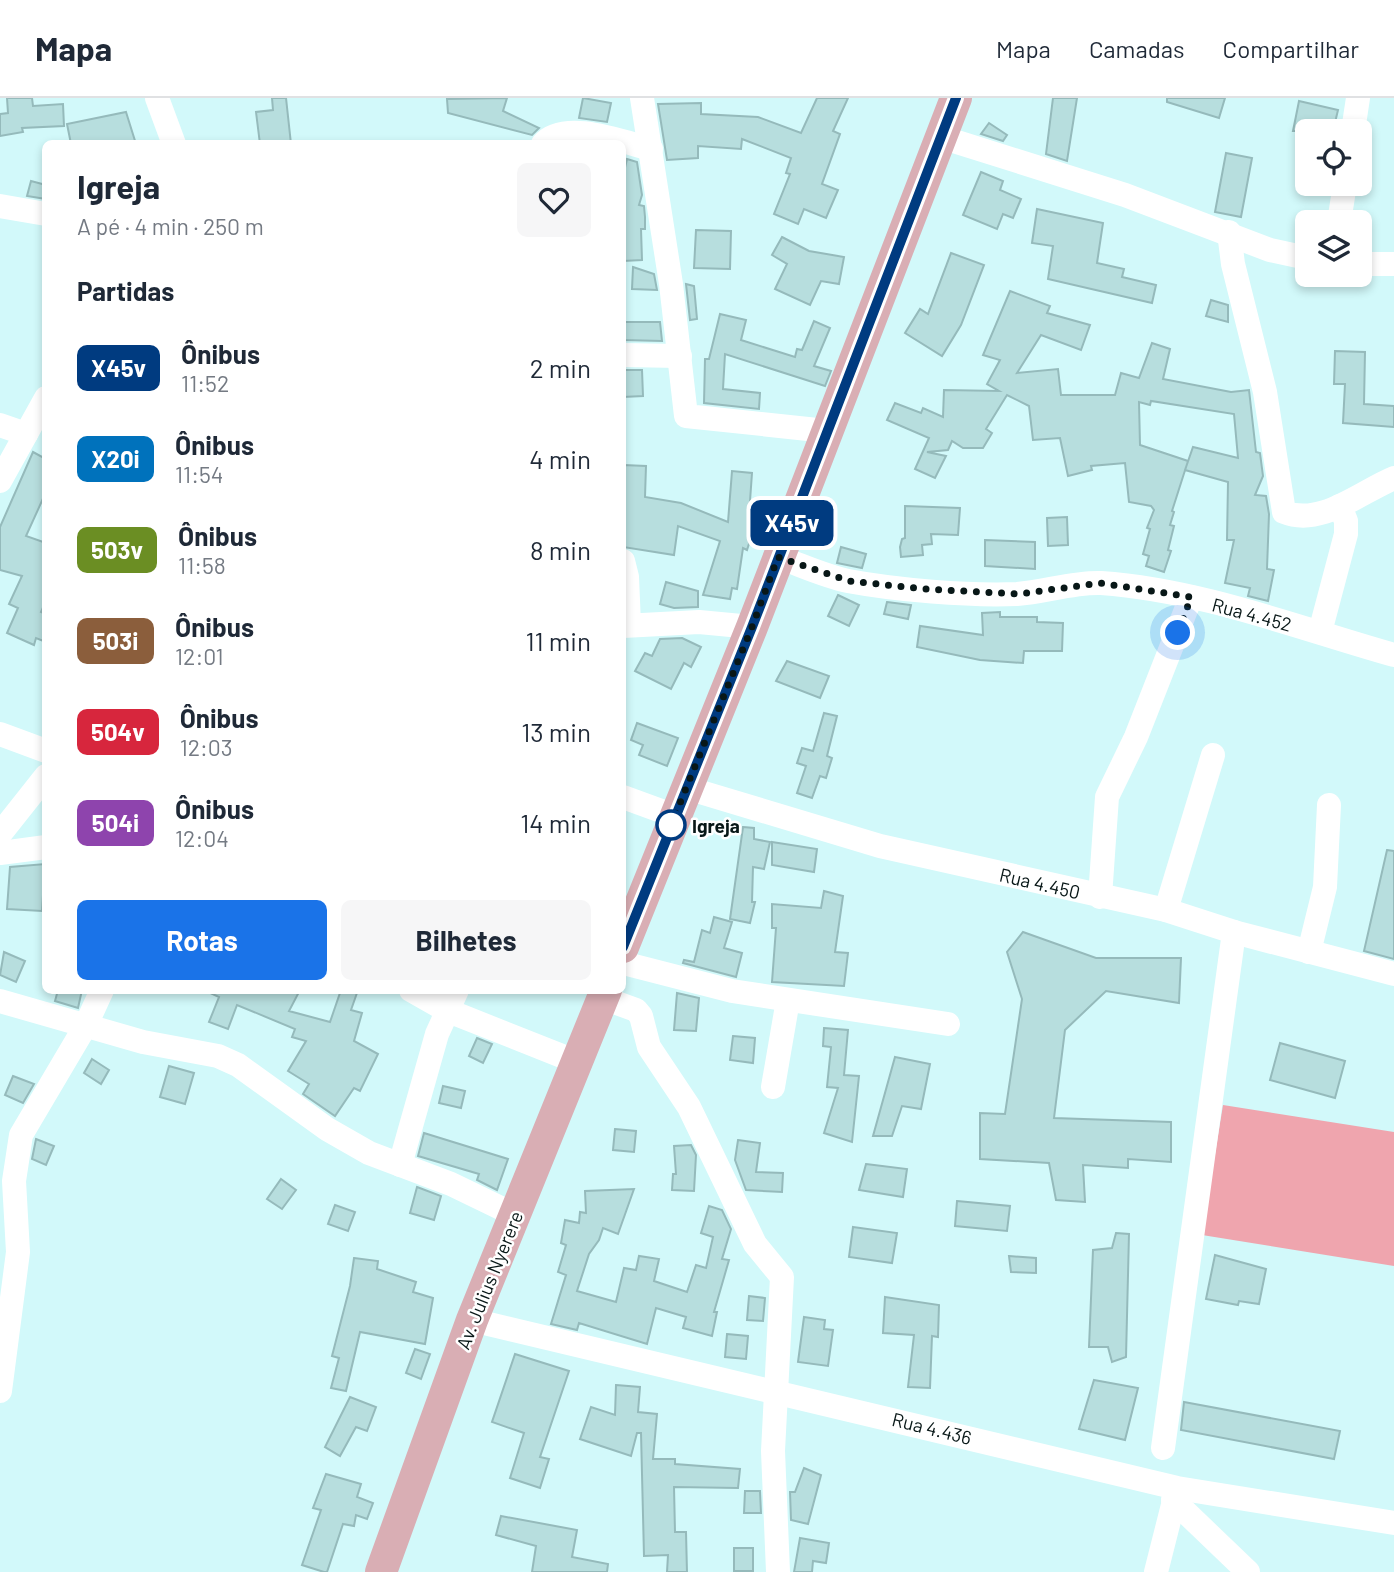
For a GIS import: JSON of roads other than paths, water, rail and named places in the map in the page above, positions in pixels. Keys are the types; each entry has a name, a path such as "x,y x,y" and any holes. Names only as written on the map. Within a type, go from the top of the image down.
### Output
{"main road":[{"path":"626,940 752,627 956,98"},
{"name":"Av. Julius Nyerere","path":"381,1572 472,1320 604,994"}],"street":[{"path":"158,98 173,140"},
{"path":"642,98 680,356 686,416 827,431"},
{"path":"1355,119 1359,98"},
{"path":"547,140 549,137 572,131 612,140"},
{"path":"941,137 1125,195 1229,232 1270,250 1295,255"},
{"path":"626,143 651,149"},
{"path":"0,206 42,213"},
{"path":"1229,232 1233,264 1265,392 1284,512 1301,516 1322,514 1364,490 1394,478"},
{"path":"1372,264 1394,264"},
{"path":"626,355 680,356"},
{"path":"0,481 42,405"},
{"path":"0,425 26,433"},
{"path":"1320,632 1346,534 1346,521 1339,506"},
{"name":"Rua 4.452","path":"778,557 849,581 925,589 1019,594 1100,583 1191,597 1394,655"},
{"path":"1100,897 1107,797 1136,737 1191,597"},
{"path":"626,625 699,622 752,627"},
{"path":"0,734 42,750"},
{"path":"1166,911 1213,755"},
{"path":"0,834 42,781"},
{"name":"Rua 4.450","path":"626,797 681,802 1166,911 1234,932 1394,974"},
{"path":"1308,952 1325,887 1329,805"},
{"path":"0,853 42,848"},
{"path":"1163,1448 1234,932"},
{"path":"626,965 682,981 948,1024"},
{"path":"0,1391 18,1252 14,1181 21,1135 86,1025 100,994"},
{"path":"427,994 452,1000 577,1062"},
{"path":"604,994 636,1010 641,1016 649,1047 689,1107 755,1244 782,1277 773,1451 778,1572"},
{"path":"400,1165 452,1000"},
{"path":"773,1087 788,1000"},
{"path":"0,1001 144,1042 218,1056 238,1065 327,1129 369,1153 451,1184 515,1215"},
{"name":"Rua 4.436","path":"472,1320 776,1390 1175,1494 1394,1523"},
{"path":"1156,1572 1175,1494"},
{"path":"1175,1494 1248,1572"}],"place":[{"name":"Igreja","path":"671,825"}]}
